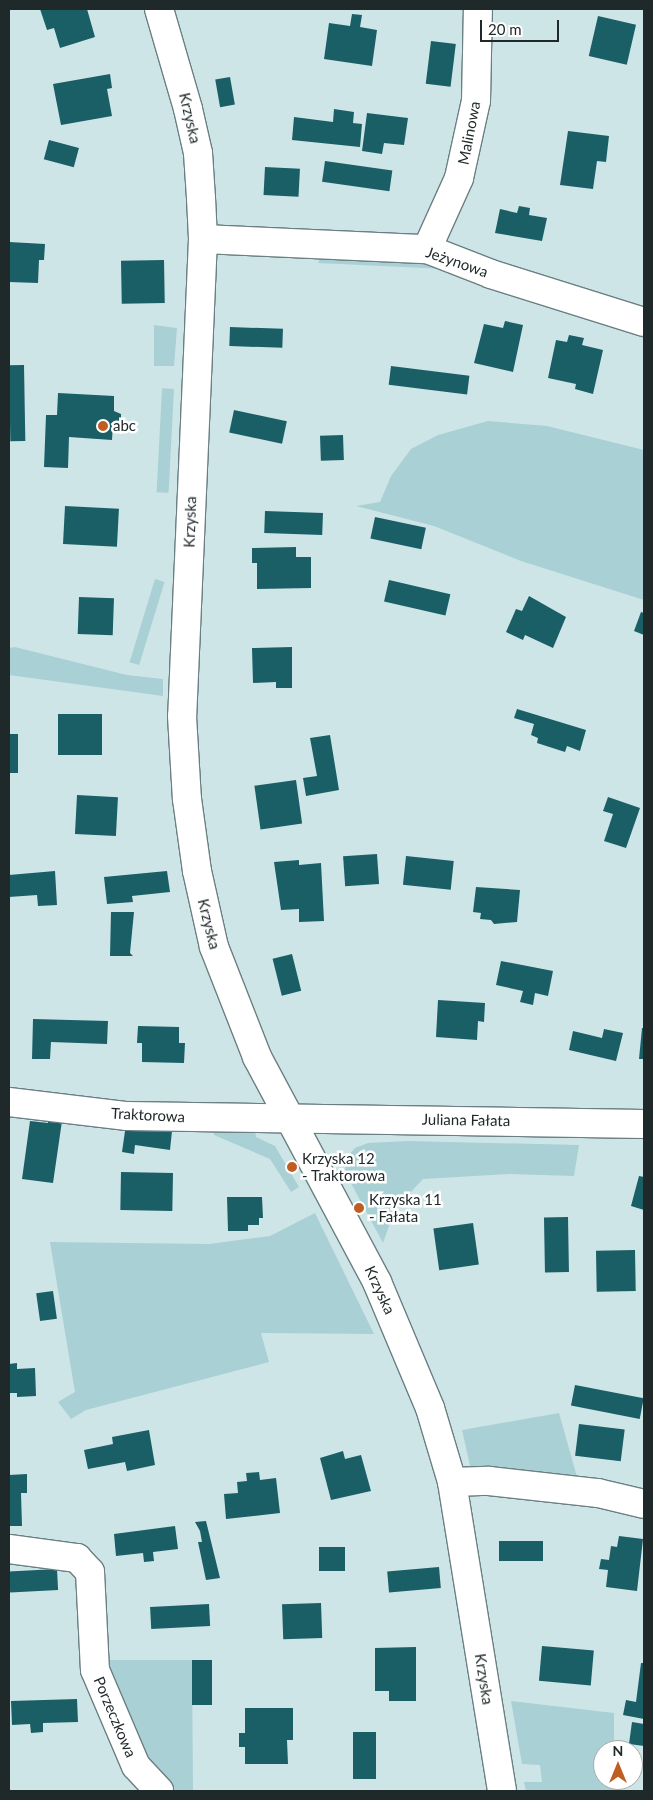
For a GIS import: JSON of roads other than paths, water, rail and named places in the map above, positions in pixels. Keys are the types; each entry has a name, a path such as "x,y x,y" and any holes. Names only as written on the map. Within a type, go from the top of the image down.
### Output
{"street":[{"name":"Krzyska","path":"159,9 198,153 203,239 182,691 187,799 197,871 214,947 257,1057 288,1120 377,1282 418,1373 452,1482 502,1791"},
{"name":"Malinowa","path":"427,249 459,178 474,111 478,9"},
{"name":"Jeżynowa","path":"203,239 427,249 491,274 644,322"},
{"name":"Traktorowa","path":"9,1102 127,1116 288,1120"},
{"name":"Juliana Fałata","path":"288,1120 448,1119 644,1124"},
{"path":"452,1482 489,1481 598,1493 644,1504"},
{"name":"Porzeczkowa","path":"9,1549 77,1558 90,1572 95,1670 136,1766 159,1791"}],"place":[{"name":"abc","path":"103,426"},
{"name":"Krzyska 12 - Traktorowa","path":"292,1167"},
{"name":"Krzyska 11 - Fałata","path":"359,1208"}]}
